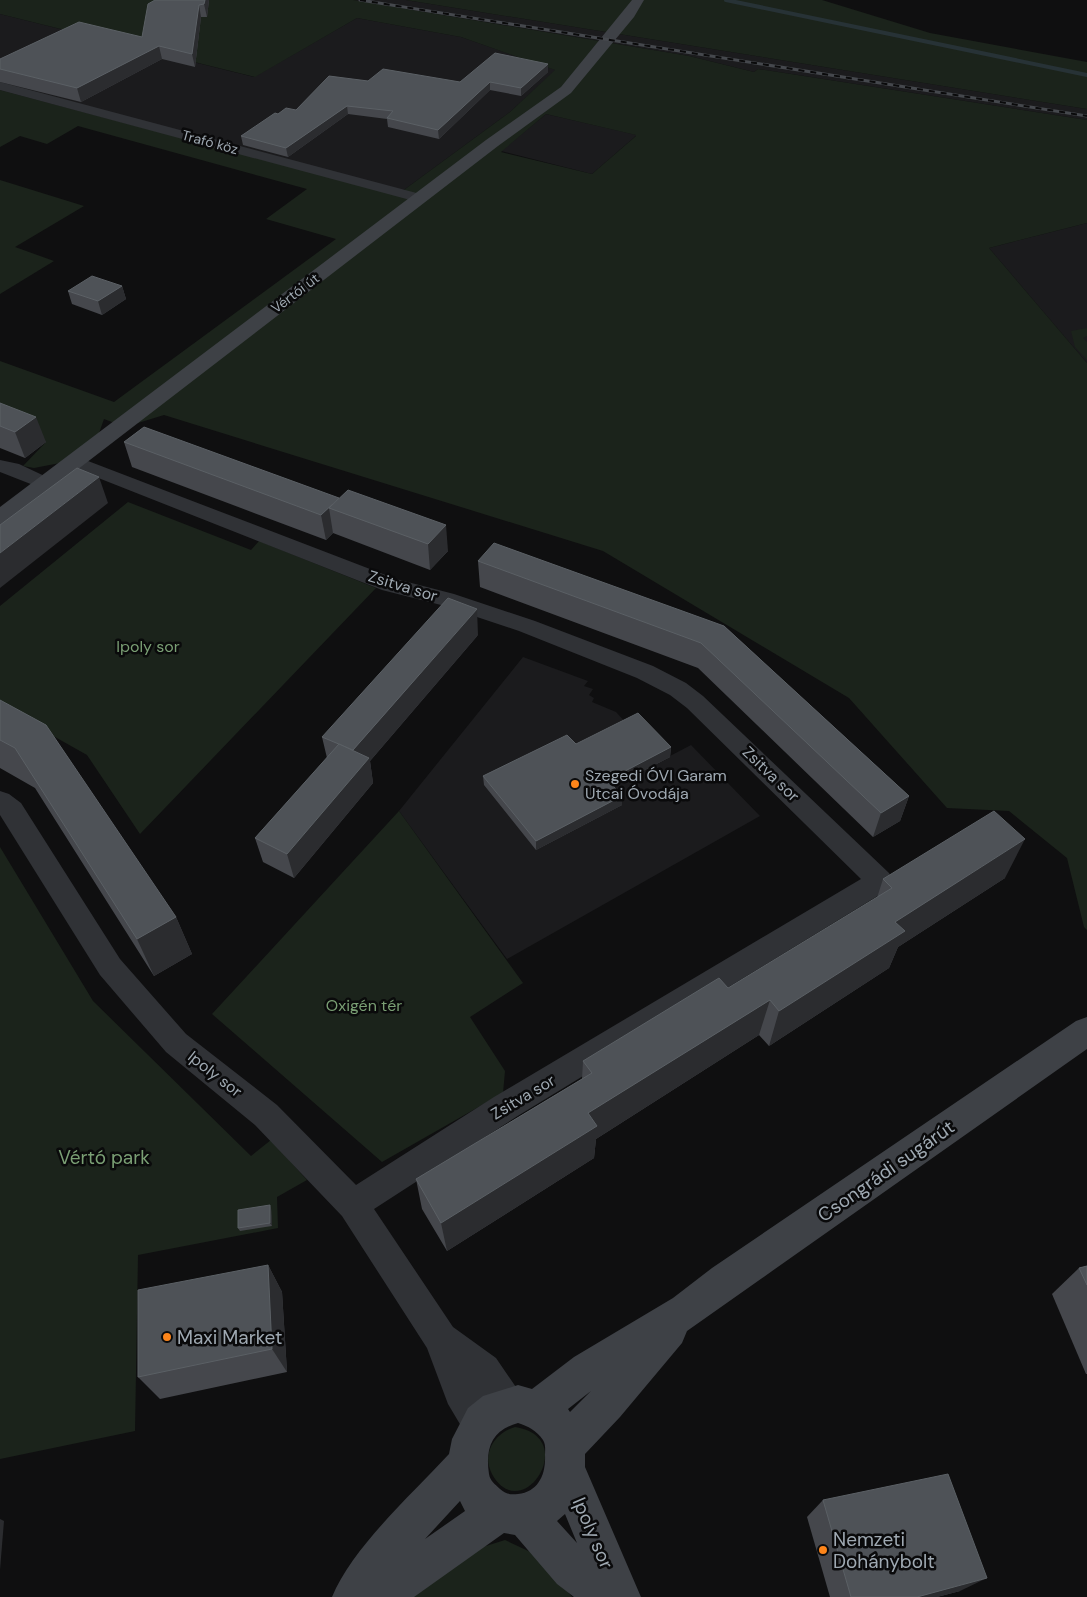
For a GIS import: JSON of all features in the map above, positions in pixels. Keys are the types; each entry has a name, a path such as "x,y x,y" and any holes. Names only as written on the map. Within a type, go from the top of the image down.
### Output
{"street":[{"name":"Vértói út","path":"0,518 492,142 554,100 566,90 587,66 630,14 638,0"},
{"name":"Trafó köz","path":"0,86 419,198"},
{"name":"Zsitva sor","path":"75,462 390,585 446,599 527,626 645,672 678,689 695,702 880,881 505,1107 352,1205"},
{"path":"0,466 12,468 46,484"},
{"name":"Ipoly sor","path":"0,801 12,810 110,967 163,1030 176,1043 266,1115 352,1205 441,1339 460,1392 508,1412"},
{"name":"Csongrádi sugárút","path":"686,1311 606,1404 566,1457 563,1480 552,1499 534,1512 511,1514 487,1505 477,1494 470,1480 467,1464 472,1436 508,1412 587,1370 686,1311 725,1281 1086,1033"},
{"path":"508,1412 548,1414 555,1424 566,1457"},
{"name":"Ipoly sor","path":"566,1457 620,1597"},
{"path":"353,1597 391,1546 467,1464"},
{"name":"Ipoly sor","path":"511,1514 572,1569 608,1597"},
{"name":"Csongrádi sugárút","path":"378,1597 511,1514"}],"shaded area":[{"path":"353,0 406,0 1087,109 1087,120 758,69 754,72 689,56"},
{"path":"0,14 254,77 357,18 461,37 556,70 510,112 397,195 0,90"},
{"path":"546,114 637,135 592,174 501,151"},
{"path":"1087,223 1087,363 989,248"},
{"name":"Szegedi ÓVI Garam Utcai Óvodája","path":"523,657 588,681 584,686 593,689 589,695 594,698 592,702 616,712 629,726 670,756 691,745 760,816 507,959 399,811"}],"green space":[{"path":"0,0 353,0 689,56 754,72 758,69 1087,120 1087,223 989,248 1087,363 1087,930 1084,927 1067,858 1009,811 947,808 849,698 603,551 164,415 125,427 104,419 98,436 60,463 34,468 23,466 46,442 0,425 0,361 114,402 336,239 266,219 307,189 78,126 47,144 20,136 0,147 0,90 397,195 510,112 555,70 461,37 357,18 255,77 0,14","holes":["546,114 636,135 592,174 501,152"]},
{"path":"406,0 822,0 930,33 1087,62 1087,109"},
{"path":"0,180 84,206 15,247 54,261 0,294"},
{"path":"1087,328 1087,336 1083,338 1087,342 1087,360 1075,347 1071,331"},
{"name":"Ipoly sor","path":"128,502 251,550 259,541 376,588 140,834 87,755 0,706 0,606"},
{"name":"Oxigén tér","path":"399,811 523,983 470,1017 505,1071 503,1093 382,1162 212,1014"},
{"name":"Vértó park","path":"0,847 93,1001 251,1156 271,1140 307,1180 277,1197 278,1228 138,1255 135,1431 0,1459"},
{"path":"515,1427 534,1434 543,1446 545,1461 540,1475 530,1485 518,1491 504,1488 492,1474 488,1459 489,1451 496,1439 501,1434"},
{"path":"505,1540 539,1556 572,1597 408,1597 470,1551"}],"building":[{"path":"155,0 205,0 204,4 199,5 192,54 159,46 77,88 0,69 0,59 79,22 142,37 148,4"},
{"path":"495,53 548,64 521,88 490,82 438,130 387,118 393,111 347,106 286,148 241,136 275,113 278,114 286,108 296,110 329,76 368,81 383,69 460,82"},
{"path":"92,276 122,286 98,301 68,291"},
{"path":"0,403 36,417 15,432 0,426"},
{"path":"144,427 339,498 321,515 124,442"},
{"path":"77,468 99,477 0,553 0,525"},
{"path":"348,490 446,525 428,544 329,508"},
{"path":"494,543 724,626 909,796 881,813 701,643 478,561"},
{"path":"448,598 477,609 353,750 322,737"},
{"path":"0,700 46,725 176,917 137,939 15,748 0,740"},
{"path":"638,713 671,747 608,780 622,796 536,841 483,776 567,735 576,744"},
{"path":"339,744 369,758 287,854 255,838"},
{"path":"994,811 1025,839 895,922 905,931 779,1011 770,1000 588,1113 597,1126 441,1223 416,1179 592,1073 583,1061 719,978 728,988 892,888 883,879"},
{"path":"270,1205 270,1223 238,1228 238,1210"},
{"path":"268,1265 272,1349 138,1377 138,1290"},
{"path":"1087,1266 1087,1285 1079,1268"},
{"path":"948,1474 987,1578 917,1597 851,1597 823,1500"}],"waterway":[{"path":"726,0 1087,75"}],"railway":[{"path":"360,0 1087,116"}],"place":[{"name":"Szegedi ÓVI Garam Utcai Óvodája","path":"575,784"},
{"name":"Maxi Market","path":"167,1337"},
{"name":"Nemzeti Dohánybolt","path":"823,1550"}]}
